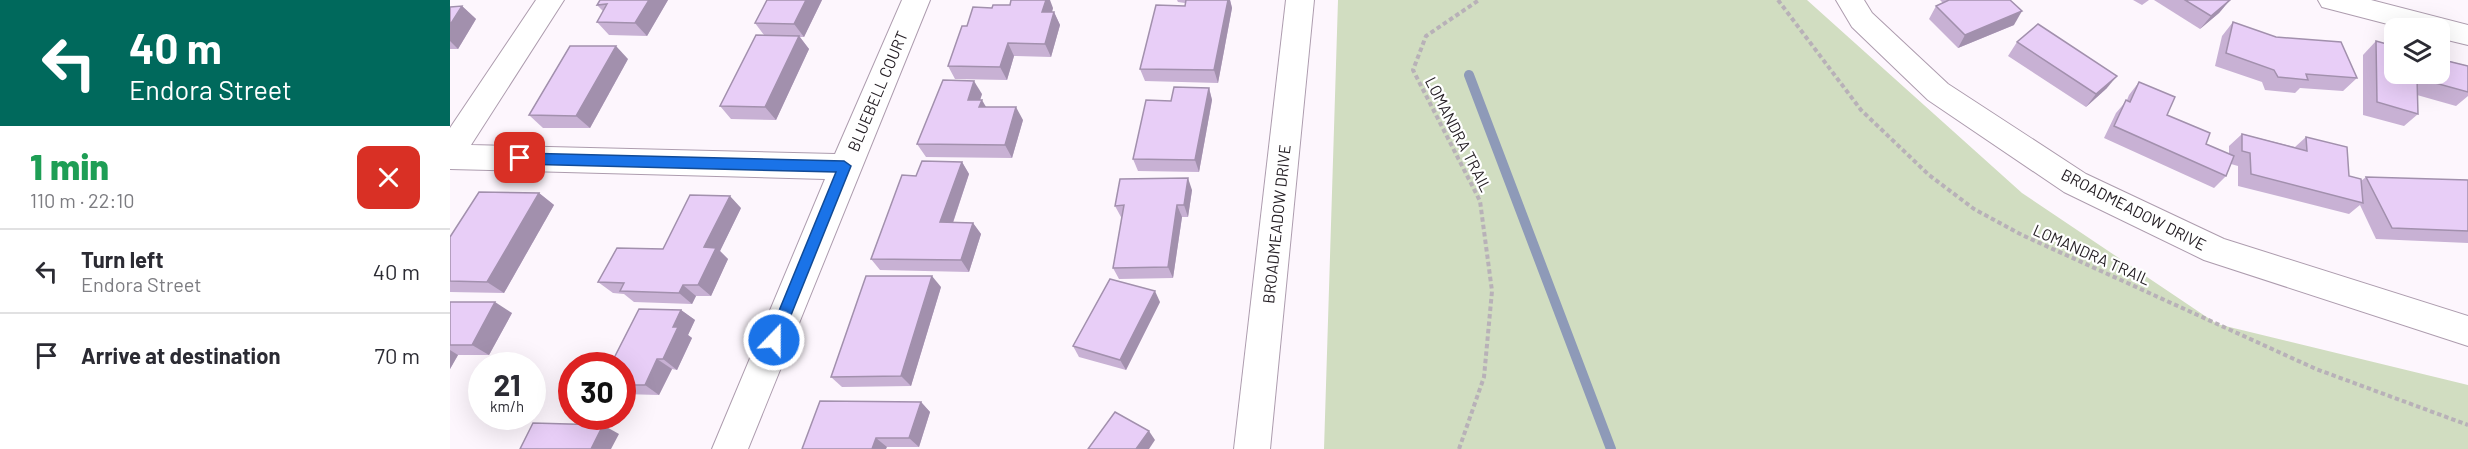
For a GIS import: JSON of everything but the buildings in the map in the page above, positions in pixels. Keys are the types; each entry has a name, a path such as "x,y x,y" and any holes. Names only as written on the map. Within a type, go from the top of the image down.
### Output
{"street":[{"path":"450,155 550,0"},
{"name":"BLUEBELL COURT","path":"730,449 844,166 916,0"},
{"name":"BROADMEADOW DRIVE","path":"1252,449 1300,0"},
{"name":"BROADMEADOW DRIVE","path":"1850,0 1862,20 1938,92 2075,183 2215,250 2468,331"},
{"path":"2332,0 2468,35"},
{"path":"450,155 844,166"}],"path":[{"name":"LOMANDRA TRAIL","path":"1459,449 1484,377 1492,291 1480,201 1413,70 1426,36 1479,0"},
{"name":"LOMANDRA TRAIL","path":"1778,0 1861,110 1929,175 1974,209 2022,236 2316,369 2468,425"}],"green space":[{"path":"1338,0 1807,0 2022,193 2217,324 2468,385 2468,449 1324,449"}],"waterway":[{"path":"1469,75 1611,449"}],"route":[{"path":"520,158 844,166 774,340"}]}
